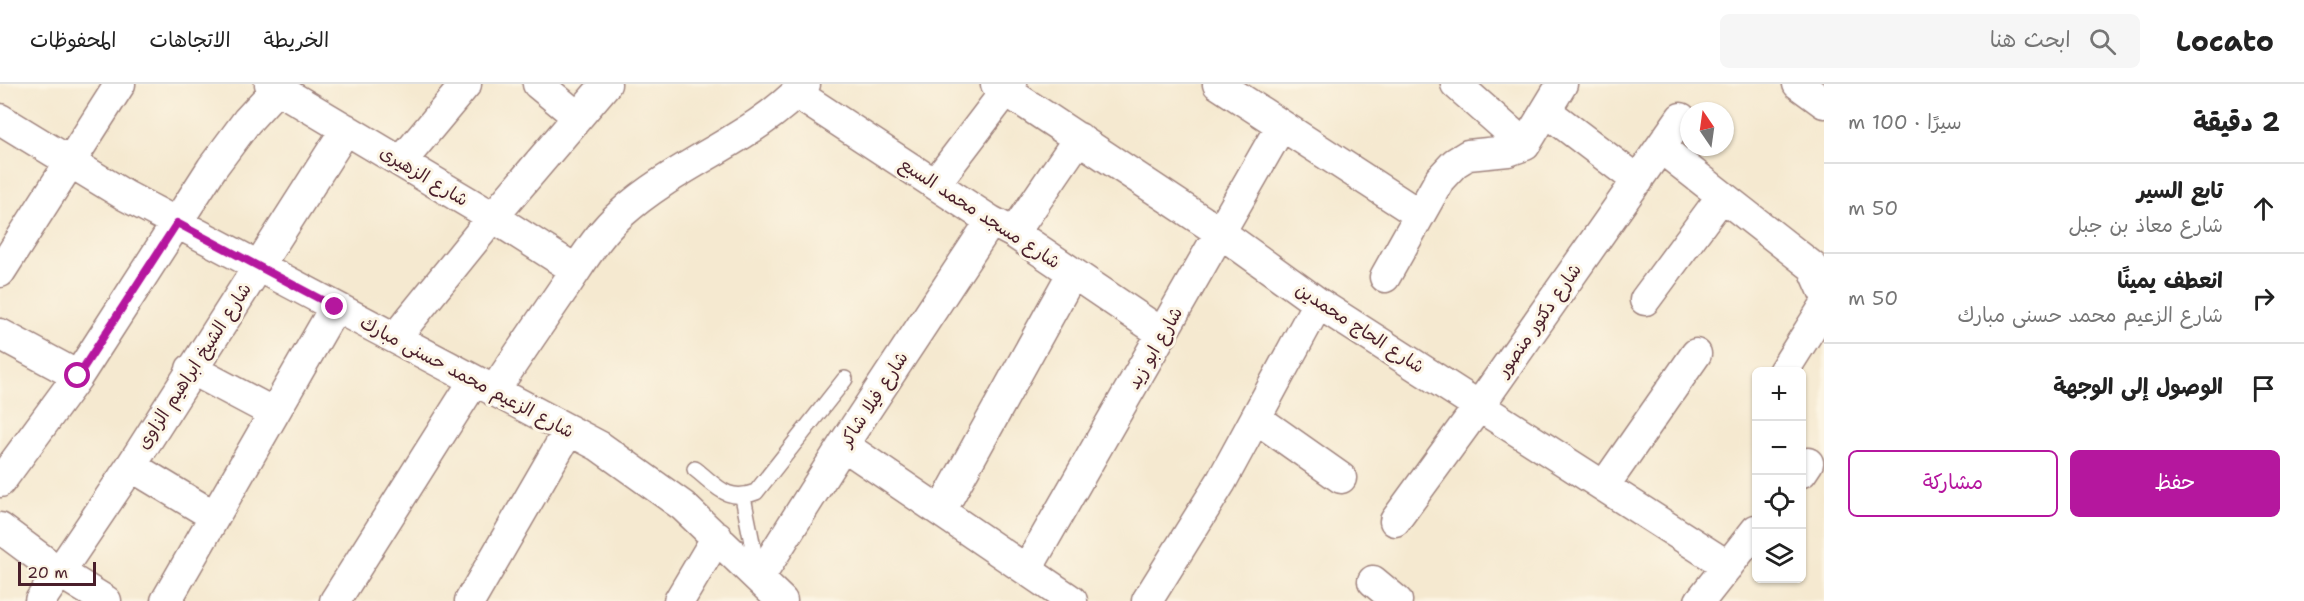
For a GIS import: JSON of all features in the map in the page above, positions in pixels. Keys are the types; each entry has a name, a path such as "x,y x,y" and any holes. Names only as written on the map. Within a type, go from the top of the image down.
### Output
{"street":[{"path":"0,272 120,84"},
{"path":"401,162 466,84"},
{"path":"538,84 578,117"},
{"path":"395,338 493,217 606,84"},
{"path":"1218,84 1420,215"},
{"path":"1456,84 1525,145"},
{"path":"1385,277 1440,179 1455,163 1468,155 1508,151 1525,145 1562,84"},
{"path":"1798,84 1824,103"},
{"path":"0,482 78,376 212,168 276,85"},
{"name":"شارع الزهيرى","path":"276,85 576,270"},
{"path":"935,184 1004,86"},
{"name":"شارع الحاج محمدين","path":"1004,86 1221,233 1318,303 1728,566"},
{"path":"335,601 484,386 597,240 621,214 649,191 750,127 791,90"},
{"name":"شارع مسجد محمد السبع","path":"791,90 1163,334"},
{"path":"1546,111 1638,181"},
{"name":"شارع الزعيم محمد حسنى مبارك","path":"0,119 126,196 599,446 683,507 782,601"},
{"name":"شارع دكتور منصور","path":"1395,521 1479,406 1680,120"},
{"name":"شارع ابو زيد","path":"1027,570 1281,126"},
{"name":"شارع الشيخ ابراهيم الزاوى","path":"40,601 131,466 346,129"},
{"name":"شارع فيلا شاكر","path":"759,578 843,445 1002,227 1079,138"},
{"path":"1661,148 1813,267 1824,292"},
{"path":"1645,300 1722,196"},
{"path":"941,511 1072,274"},
{"path":"1147,601 1221,482 1318,303"},
{"path":"166,601 335,307"},
{"path":"1786,367 1824,307"},
{"path":"0,334 78,376"},
{"path":"1604,486 1696,354"},
{"path":"191,369 274,413"},
{"path":"1256,418 1341,478"},
{"path":"470,601 568,430"},
{"path":"843,445 1072,601"},
{"path":"131,466 214,516"},
{"path":"0,528 59,572 106,601"},
{"path":"1700,601 1752,535"},
{"path":"679,601 717,537"},
{"path":"1373,581 1396,601"}],"lane":[{"path":"695,469 730,496 743,496 756,492 844,379"},
{"path":"743,496 759,578"}],"route":[{"path":"78,376 177,223 335,307"}]}
